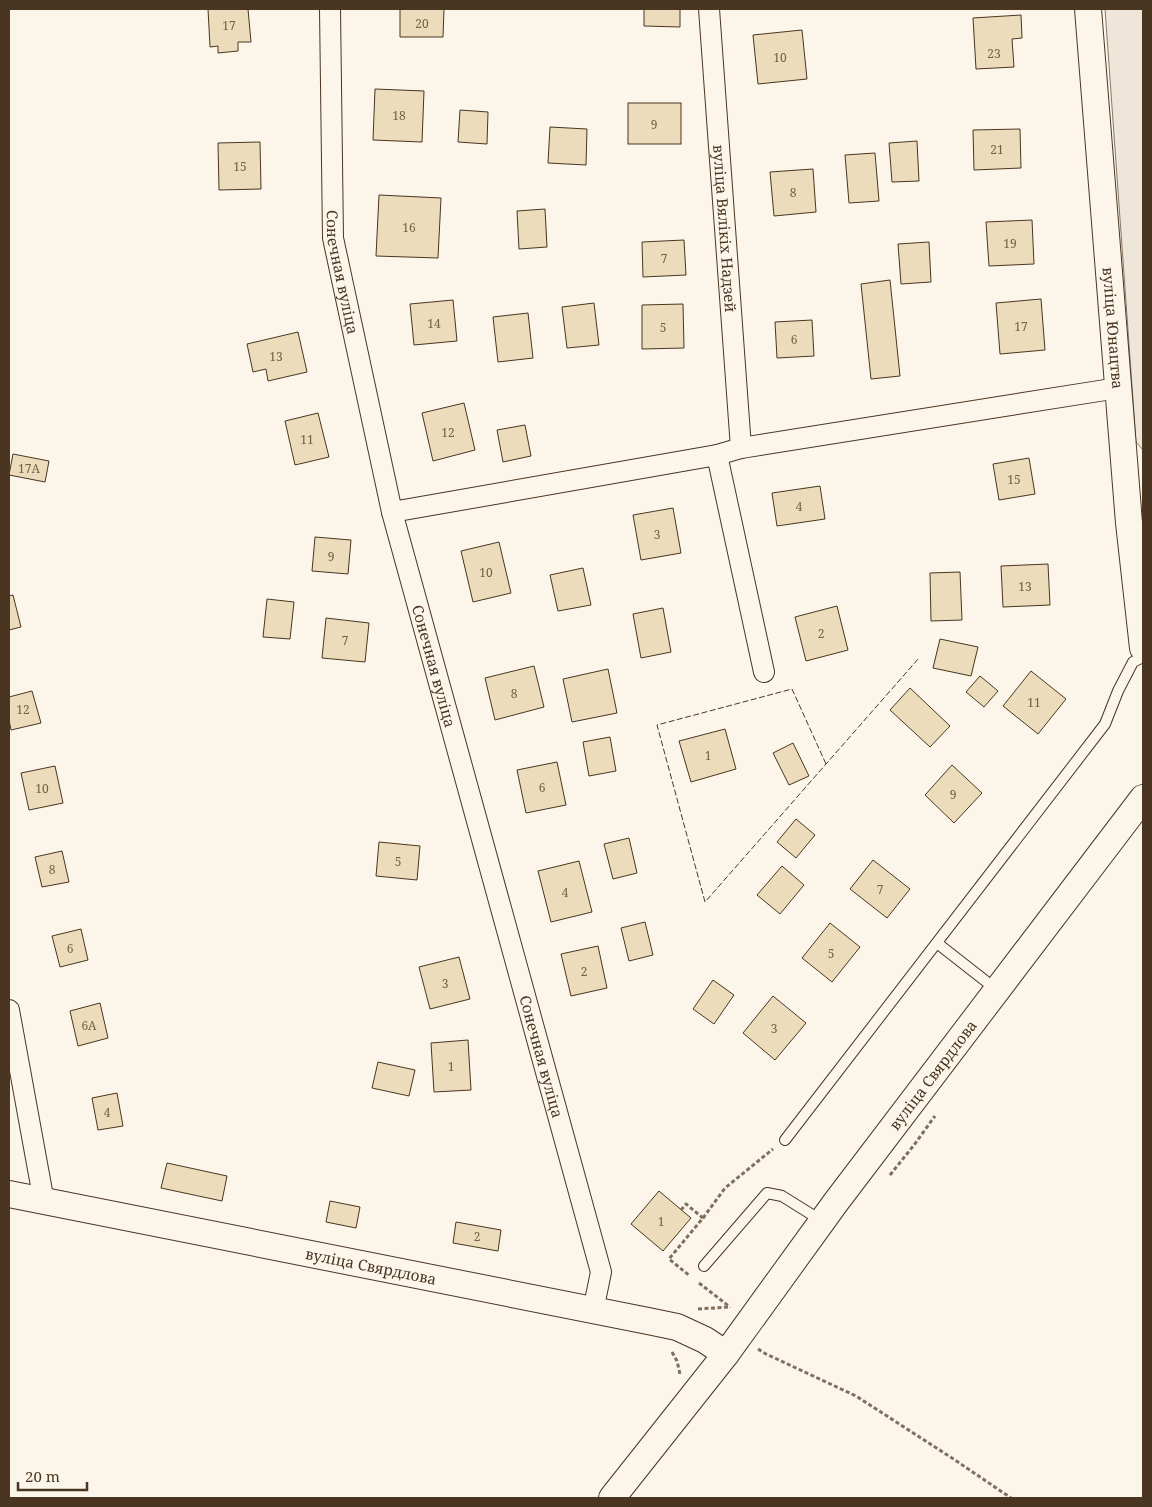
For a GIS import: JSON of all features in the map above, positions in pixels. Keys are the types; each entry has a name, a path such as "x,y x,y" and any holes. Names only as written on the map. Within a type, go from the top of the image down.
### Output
{"street":[{"name":"Сонечная вуліца","path":"330,9 333,238 392,512 602,1272 593,1311"},
{"name":"вуліца Вялікіх Надзей","path":"708,9 741,448"},
{"name":"вуліца Юнацтва","path":"1088,9 1129,524 1143,648"},
{"path":"392,512 717,455 741,448 1118,388"},
{"path":"717,455 764,672"},
{"name":"вуліца Свярдлова","path":"612,1498 726,1354 822,1222 1143,798"},
{"path":"9,1010 44,1202"},
{"name":"вуліца Свярдлова","path":"9,1194 677,1327 705,1340 726,1354"}],"lane":[{"path":"785,1140 1106,724 1118,691 1133,662 1143,657"},
{"path":"937,943 997,990"},
{"path":"704,1266 767,1193 782,1196 822,1222"}],"path":[{"path":"703,1218 725,1188 785,1140"},
{"path":"885,1182 914,1146"},
{"path":"756,1348 856,1396 1011,1498"}],"shaded area":[{"path":"1105,9 1143,9 1143,450 1136,442"}],"building":[{"path":"208,9 248,9 251,42 238,42 238,51 218,53 218,46 210,47"},
{"path":"400,9 444,9 443,37 400,37"},
{"path":"644,9 680,9 680,27 644,26"},
{"path":"1021,15 1022,38 1012,39 1014,67 976,69 973,18"},
{"path":"802,30 807,79 758,84 753,35"},
{"path":"375,89 424,91 422,142 373,140"},
{"path":"628,103 681,103 681,144 628,144"},
{"path":"460,110 488,112 487,144 458,142"},
{"path":"550,127 587,129 586,165 548,163"},
{"path":"1020,129 1021,168 974,170 973,130"},
{"path":"917,141 919,181 892,182 889,143"},
{"path":"260,142 261,189 219,190 218,143"},
{"path":"875,153 879,201 849,203 845,155"},
{"path":"813,169 816,212 774,216 770,172"},
{"path":"379,195 441,198 438,258 376,256"},
{"path":"545,209 547,247 519,249 517,211"},
{"path":"1032,220 1034,264 989,266 986,222"},
{"path":"684,240 686,275 643,277 642,242"},
{"path":"929,242 931,282 901,284 898,244"},
{"path":"890,280 900,376 871,379 861,284"},
{"path":"1041,299 1045,350 1000,354 996,303"},
{"path":"453,300 457,341 414,345 410,304"},
{"path":"594,303 599,345 567,348 562,307"},
{"path":"683,304 684,348 642,349 642,305"},
{"path":"528,313 533,358 498,362 493,317"},
{"path":"812,320 814,356 777,358 775,322"},
{"path":"298,332 307,372 268,381 266,369 253,372 247,344"},
{"path":"464,403 475,450 433,461 422,413"},
{"path":"318,413 329,457 295,465 285,421"},
{"path":"525,425 531,456 503,462 497,430"},
{"path":"13,454 49,461 45,482 9,475"},
{"path":"1029,458 1035,494 999,500 993,464"},
{"path":"820,486 825,519 777,526 772,493"},
{"path":"673,508 681,553 641,560 633,515"},
{"path":"315,537 351,540 348,574 312,571"},
{"path":"499,542 511,593 473,602 461,551"},
{"path":"1048,564 1050,605 1003,607 1001,566"},
{"path":"583,568 591,605 558,611 550,575"},
{"path":"960,572 962,620 931,621 930,573"},
{"path":"13,595 21,627 9,630 9,596"},
{"path":"267,599 294,602 290,639 263,637"},
{"path":"837,606 848,650 806,661 795,617"},
{"path":"663,608 671,652 641,658 633,614"},
{"path":"326,618 369,623 365,662 322,658"},
{"path":"940,639 978,647 971,676 933,668"},
{"path":"534,666 544,707 495,720 485,678"},
{"path":"608,669 617,713 572,722 563,679"},
{"path":"1031,671 1066,699 1038,734 1003,706"},
{"path":"980,676 998,691 984,707 966,692"},
{"path":"910,688 950,726 930,747 890,710"},
{"path":"32,691 41,723 11,730 9,697"},
{"path":"725,729 736,769 691,782 679,741"},
{"path":"610,737 616,771 589,776 583,742"},
{"path":"793,743 809,776 789,785 773,753"},
{"path":"557,762 566,805 526,813 517,770"},
{"path":"952,765 982,793 954,823 925,795"},
{"path":"55,766 63,803 29,810 21,773"},
{"path":"796,819 815,835 796,858 777,842"},
{"path":"629,838 637,873 613,879 604,844"},
{"path":"379,842 420,846 417,880 376,876"},
{"path":"62,851 69,882 42,887 35,857"},
{"path":"873,860 910,889 887,918 850,889"},
{"path":"579,861 592,912 551,922 538,871"},
{"path":"782,866 804,885 780,914 757,895"},
{"path":"645,922 653,955 629,961 621,928"},
{"path":"830,923 860,947 832,982 802,958"},
{"path":"81,929 88,960 60,967 52,936"},
{"path":"598,946 607,988 571,996 561,954"},
{"path":"459,957 470,999 430,1009 419,967"},
{"path":"713,980 734,995 714,1024 693,1009"},
{"path":"773,996 806,1023 775,1060 743,1033"},
{"path":"100,1003 108,1038 78,1046 70,1011"},
{"path":"468,1040 471,1090 434,1092 431,1043"},
{"path":"378,1062 415,1070 409,1096 372,1088"},
{"path":"117,1093 123,1126 98,1130 92,1098"},
{"path":"167,1163 227,1176 222,1201 161,1188"},
{"path":"659,1191 691,1218 663,1251 631,1224"},
{"path":"330,1201 360,1207 356,1228 326,1222"},
{"path":"456,1222 501,1230 498,1251 453,1243"}],"fence":[{"path":"826,764 792,689 657,725 705,902 919,658"}]}
